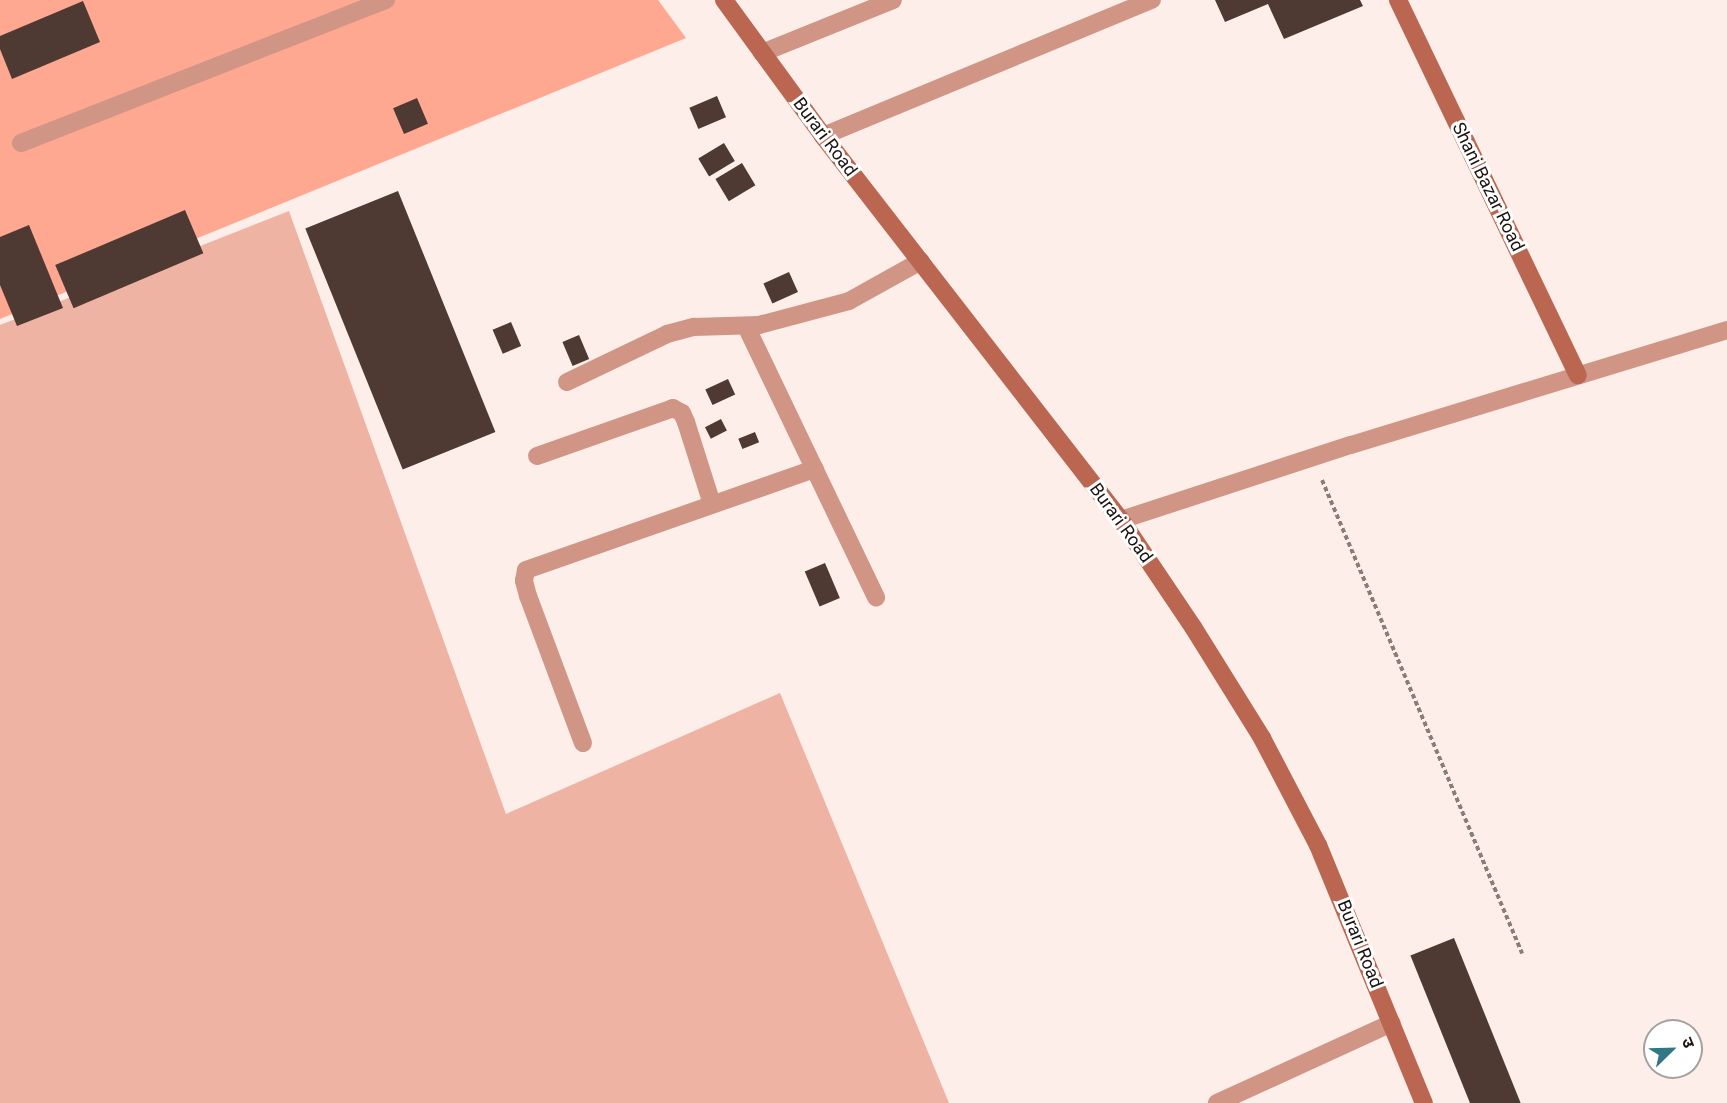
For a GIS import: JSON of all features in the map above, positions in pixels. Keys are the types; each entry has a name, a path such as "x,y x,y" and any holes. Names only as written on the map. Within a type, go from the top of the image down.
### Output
{"main road":[{"name":"Burari Road","path":"724,0 823,136 1121,520 1262,738 1318,845 1424,1103"},
{"name":"Shani Bazar Road","path":"1398,0 1578,375"}],"street":[{"path":"21,142 386,0"},
{"path":"762,53 893,0"},
{"path":"823,136 1152,0"},
{"path":"567,382 667,333 694,327 746,326 787,320 849,301 921,261"},
{"path":"746,326 876,597"},
{"path":"1121,520 1312,457 1727,330"},
{"path":"537,456 673,408 682,413 686,422 712,504"},
{"path":"583,743 528,596 524,581 526,570 815,469"},
{"path":"1217,1103 1392,1023"}],"path":[{"path":"1312,457 1522,952"}],"shaded area":[{"path":"0,0 658,0 686,38 0,319"},
{"path":"289,211 506,814 780,693 949,1103 0,1103 0,325"}],"building":[{"path":"1215,0 1360,0 1363,6 1284,39 1268,4 1225,22"},
{"path":"83,1 100,42 12,79 0,49 0,36"},
{"path":"717,96 726,117 698,129 689,108"},
{"path":"417,98 428,124 404,134 393,108"},
{"path":"724,143 735,161 709,176 698,158"},
{"path":"742,163 755,185 729,201 715,179"},
{"path":"398,191 495,432 403,470 305,228"},
{"path":"185,210 203,253 74,308 55,265"},
{"path":"29,225 63,308 17,326 0,285 0,237"},
{"path":"789,272 798,292 772,303 763,283"},
{"path":"511,322 521,346 503,354 493,330"},
{"path":"579,335 589,359 573,366 562,342"},
{"path":"728,379 735,394 713,405 705,390"},
{"path":"721,419 727,431 711,439 705,427"},
{"path":"755,432 759,442 742,449 738,439"},
{"path":"825,563 840,598 820,607 805,572"},
{"path":"1454,938 1521,1103 1470,1103 1410,956"}]}
